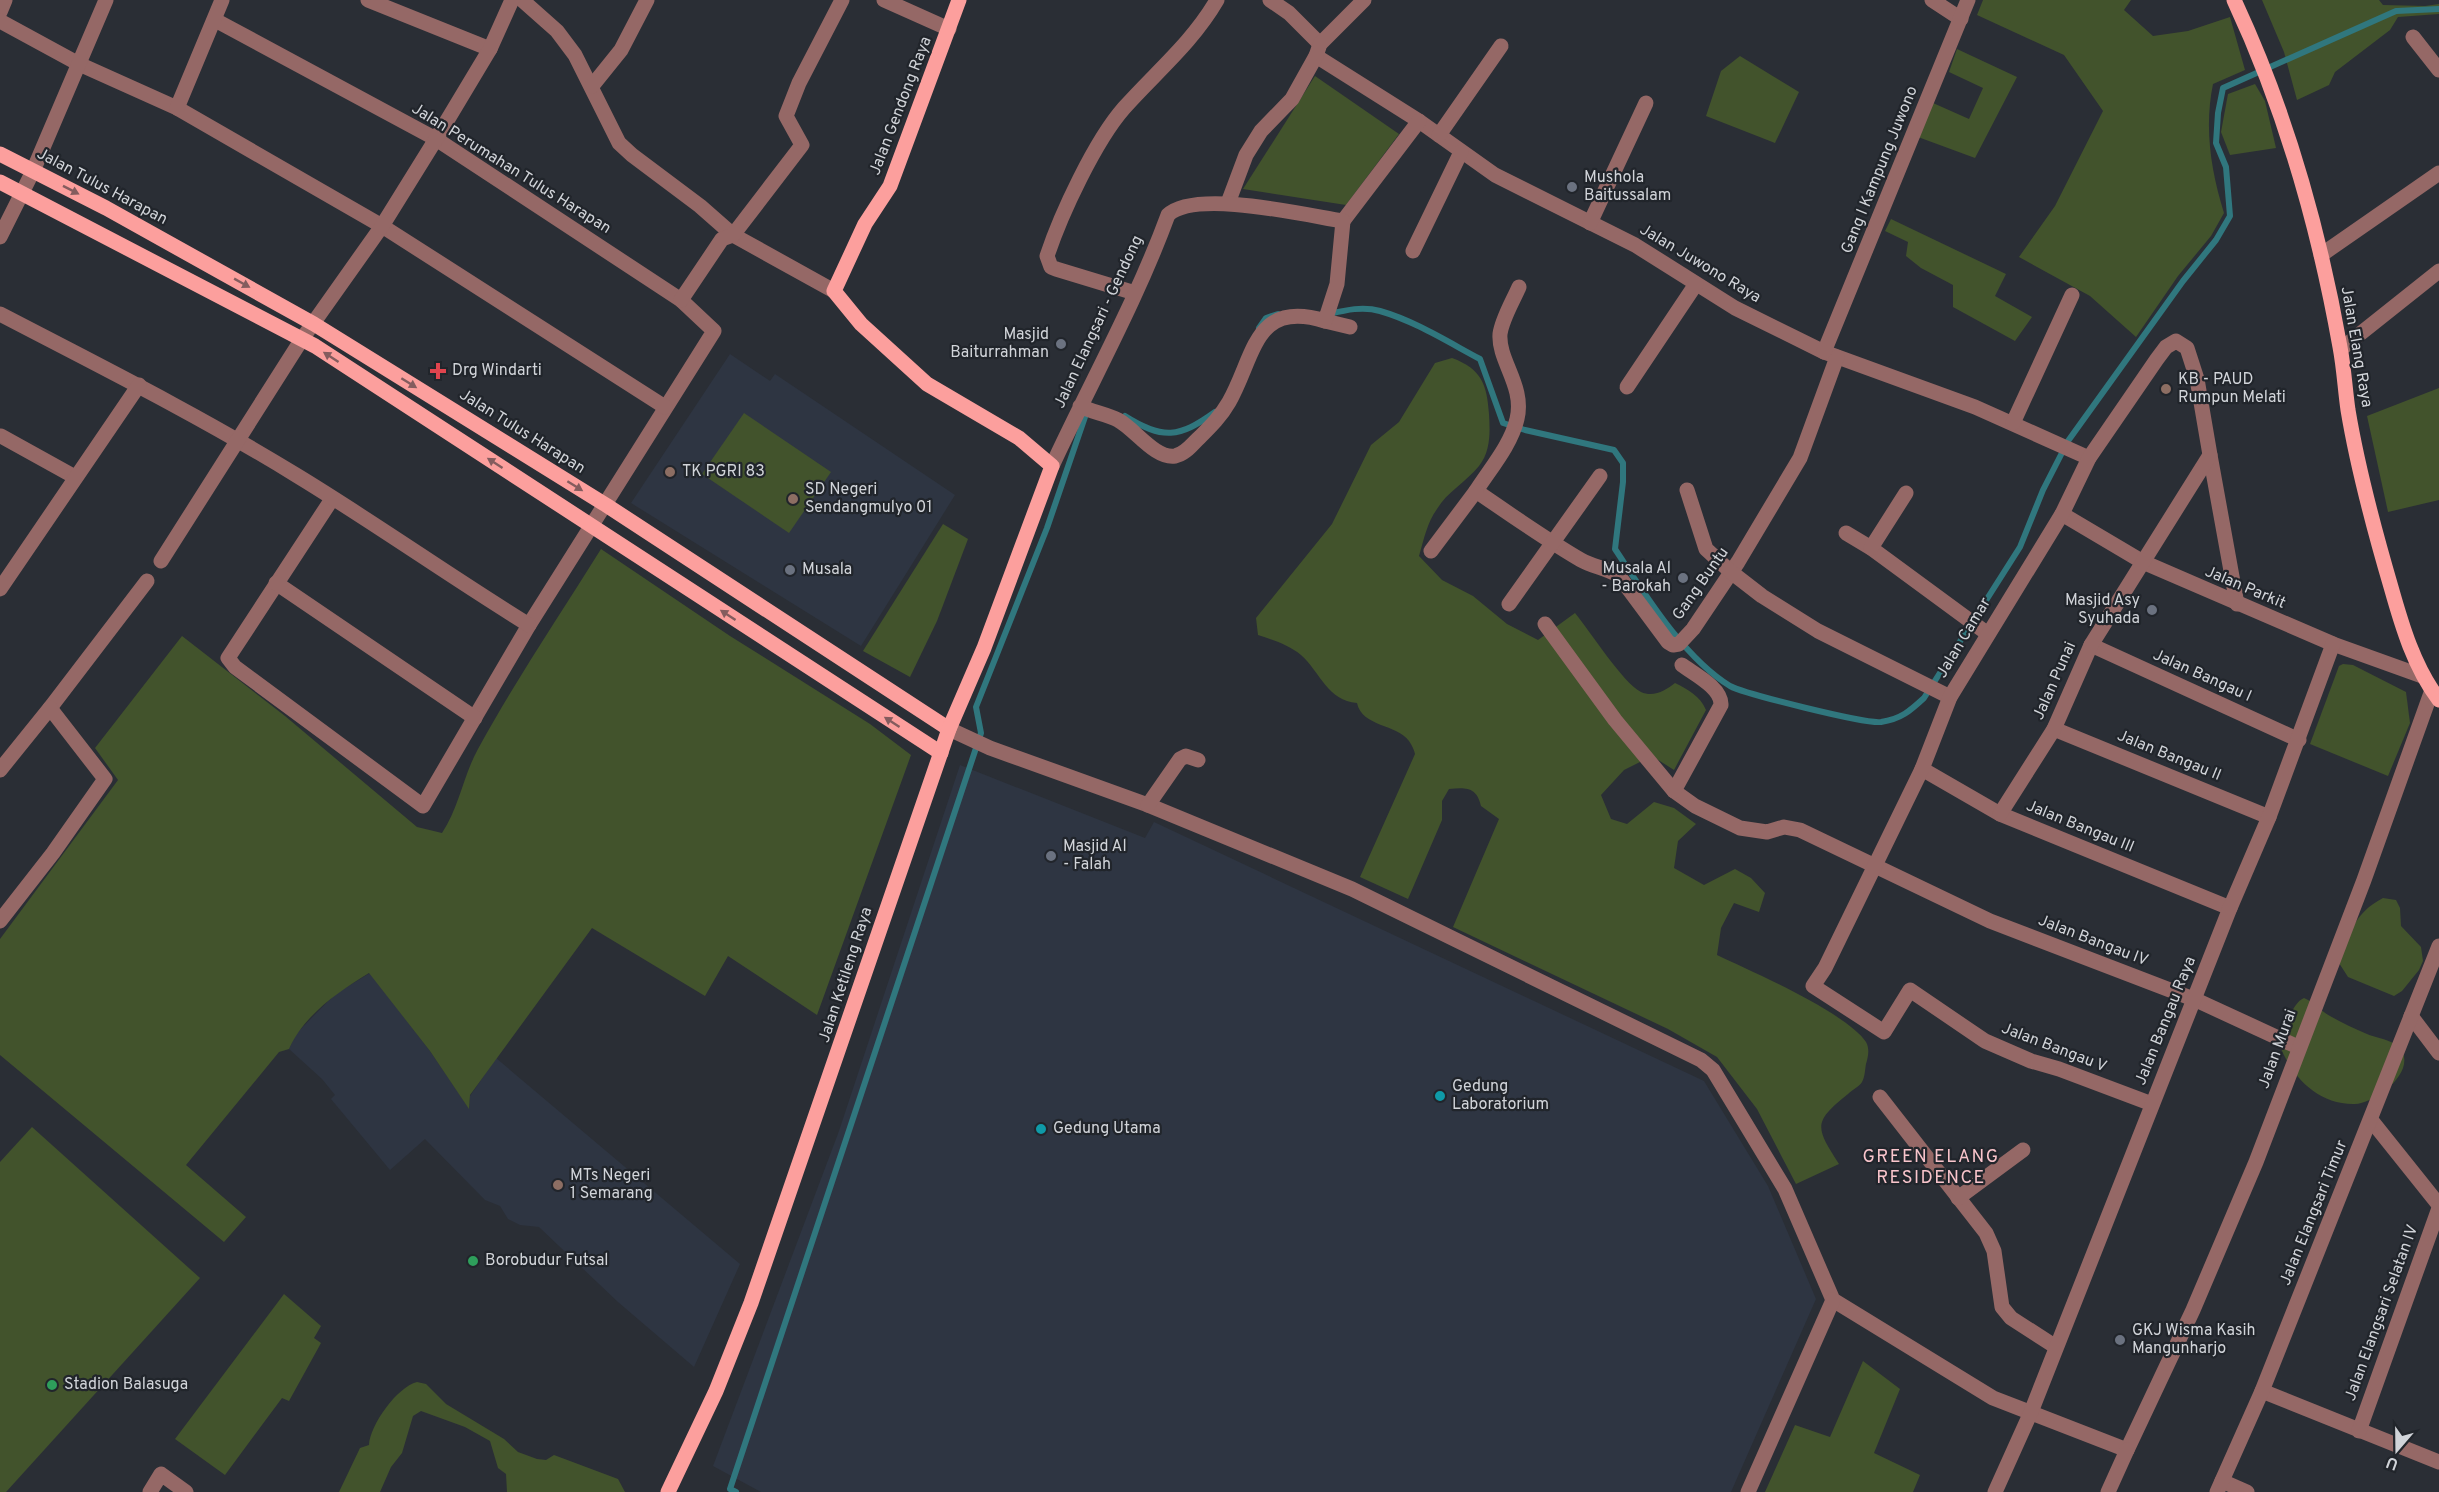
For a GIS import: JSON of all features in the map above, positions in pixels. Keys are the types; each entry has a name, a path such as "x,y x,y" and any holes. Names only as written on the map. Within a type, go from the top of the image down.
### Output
{"main road":[{"name":"Jalan Gendong Raya","path":"834,291 865,224 890,186 959,0"},
{"name":"Jalan Elang Raya","path":"2234,0 2257,50 2306,197 2341,349 2348,411 2373,525 2399,616 2422,676 2435,695"},
{"name":"Jalan Tulus Harapan","path":"0,154 314,324 606,505 956,733"},
{"path":"0,182 302,339 941,753"},
{"path":"834,291 861,324 927,384 1019,438 1052,466"},
{"path":"452,435 465,418"},
{"name":"Jalan Ketileng Raya","path":"668,1492 716,1391 751,1303 825,1088 839,1054 941,753 956,733 984,648 1052,466"}],"street":[{"path":"0,12 5,0"},
{"path":"0,237 33,171 106,0"},
{"path":"177,108 222,0"},
{"path":"368,0 490,49"},
{"path":"161,561 302,339 382,226 436,140 490,49 512,0"},
{"path":"522,0 557,31 592,86 619,142 733,235 834,291"},
{"path":"592,86 621,50 647,0"},
{"path":"681,300 722,239 733,235 802,145 786,116 799,83 842,0"},
{"path":"884,0 950,29"},
{"path":"1135,293 1051,267 1047,256 1072,196 1122,111 1180,51 1217,0"},
{"name":"Jalan Juwono Raya","path":"1270,0 1289,14 1318,50 1495,175 1635,245 1736,308 1831,355 2013,423 2083,455"},
{"path":"1343,220 1228,203 1246,155 1261,130 1292,99 1318,50 1364,0"},
{"path":"1932,0 1961,19"},
{"name":"Gang I Kampung Juwono","path":"1831,355 1968,0"},
{"name":"Jalan Perumahan Tulus Harapan","path":"215,20 436,140 681,300 714,331 665,407"},
{"path":"0,21 79,64 177,108 382,226 665,407 529,626 426,804 418,805 228,660 228,654 332,499"},
{"path":"2413,37 2439,70"},
{"path":"1439,135 1501,46"},
{"path":"1590,223 1646,103"},
{"path":"1327,316 1337,284 1343,220 1419,121"},
{"path":"1413,251 1461,152"},
{"path":"2321,255 2439,173"},
{"name":"Jalan Elangsari - Gendong","path":"1052,466 1085,408 1168,215 1175,208 1188,204 1228,203"},
{"path":"2341,349 2439,271"},
{"path":"1627,387 1696,284"},
{"path":"1431,551 1476,491 1511,435 1517,419 1517,389 1500,340 1500,332 1519,287"},
{"path":"2013,423 2072,295"},
{"path":"0,314 139,385 239,441 529,626"},
{"path":"1085,408 1118,420 1157,450 1175,456 1184,453 1218,419 1230,400 1251,349 1262,330 1272,322 1292,316 1327,316 1350,327"},
{"name":"Jalan Camar","path":"1813,986 1876,866 1922,769 1936,691 1979,627 2062,514 2083,455 2166,347 2176,341 2187,348 2197,379 2210,455"},
{"name":"Gang Buntu","path":"1476,491 1552,543 1588,564 1609,569 1619,576 1668,642 1677,646 1691,631 1731,572 1800,458 1831,355"},
{"path":"0,589 139,385"},
{"path":"1,436 75,477"},
{"path":"2210,455 2237,604"},
{"name":"Jalan Punai","path":"2000,814 2054,729 2091,645 2210,455"},
{"path":"1509,604 1600,476"},
{"path":"1688,490 1706,549 1731,572 1762,596 1818,631 1936,691"},
{"path":"1871,548 1906,493"},
{"name":"Jalan Parkit","path":"2062,514 2143,562 2333,644 2422,676"},
{"path":"1846,533 1871,548 1979,627"},
{"path":"0,770 147,581"},
{"path":"276,583 475,718"},
{"name":"Jalan Bangau IV","path":"1545,624 1615,720 1674,791 1695,806 1740,828 1767,832 1784,827 1800,830 1990,921 2196,1000 2298,1047"},
{"name":"Jalan Bangau Raya","path":"1995,1492 2031,1412 2152,1104 2196,1000 2230,908 2269,817 2333,644"},
{"name":"Jalan Bangau I","path":"2091,645 2299,740"},
{"path":"1674,791 1721,705 1722,699 1718,692 1682,665"},
{"name":"Jalan Murai","path":"2108,1492 2193,1310 2256,1162 2298,1047 2435,695"},
{"path":"0,921 54,853 105,779 50,708"},
{"name":"Jalan Bangau II","path":"2054,729 2269,817"},
{"path":"956,733 990,748 1148,805 1352,889 1701,1060 1713,1070 1785,1189 1833,1300 1993,1398 2127,1450"},
{"path":"1148,805 1180,759 1186,756 1198,760"},
{"name":"Jalan Bangau III","path":"1922,769 2000,814 2230,908"},
{"name":"Jalan Elangsari Timur","path":"2219,1486 2262,1391 2439,946"},
{"name":"Jalan Bangau V","path":"1813,986 1884,1032 1910,990 1985,1041 2031,1061 2059,1069 2152,1104"},
{"path":"2411,1016 2439,1053"},
{"path":"1880,1098 1986,1233 1994,1251 2002,1307 2011,1318 2056,1347"},
{"path":"2371,1120 2439,1206"},
{"path":"1958,1198 2023,1150"},
{"name":"Jalan Elangsari Selatan IV","path":"2359,1431 2439,1206"},
{"path":"1748,1492 1833,1300"},
{"path":"2262,1391 2439,1462"},
{"path":"150,1492 161,1474 186,1492"},
{"path":"2219,1486 2247,1492"}],"shaded area":[{"name":"SD Negeri Sendangmulyo 01","path":"730,354 770,381 775,374 955,495 861,646 631,503"},
{"path":"960,765 1145,838 1154,822 1704,1081 1768,1186 1816,1299 1731,1492 761,1492 713,1466 839,1131"},
{"name":"MTs Negeri 1 Semarang","path":"370,973 430,1051 469,1108 470,1096 496,1058 740,1264 694,1367 618,1302 539,1227 520,1225 508,1219 500,1206 485,1200 425,1139 390,1170 331,1099 335,1095 322,1079 289,1049 295,1035 335,994"}],"green space":[{"path":"1983,0 2131,0 2124,10 2153,36 2188,31 2230,17 2245,70 2213,84 2209,117 2212,165 2224,213 2211,236 2178,276 2136,337 2090,296 2019,257 2055,206 2103,111 2064,55 1977,15"},
{"path":"2262,0 2379,0 2383,5 2439,4 2439,14 2398,17 2390,30 2335,72 2329,85 2297,100 2284,52"},
{"path":"1957,49 2017,77 1975,158 1918,137 1933,103 1969,119 1983,88 1949,72"},
{"path":"1740,56 1799,92 1775,143 1706,116 1721,71"},
{"path":"1315,76 1399,134 1346,205 1243,189"},
{"path":"2255,84 2265,101 2276,148 2230,155 2221,132 2228,94"},
{"path":"1891,219 2006,274 1995,296 2032,317 2015,341 1953,307 1953,285 1921,268 1906,256 1908,242 1885,231"},
{"path":"1452,358 1470,367 1481,379 1487,395 1489,441 1486,454 1479,466 1446,497 1434,514 1426,531 1419,556 1442,580 1473,596 1507,624 1538,640 1575,613 1616,668 1641,692 1655,694 1675,683 1697,697 1706,710 1674,770 1652,756 1624,770 1601,795 1611,819 1627,824 1654,802 1674,808 1696,824 1678,841 1674,868 1704,885 1735,869 1751,878 1765,893 1759,912 1734,903 1721,928 1717,955 1819,1006 1856,1031 1866,1042 1868,1056 1862,1082 1828,1112 1821,1126 1825,1141 1839,1164 1796,1184 1757,1109 1717,1057 1668,1029 1453,927 1499,819 1481,806 1474,792 1466,788 1449,789 1442,801 1442,820 1408,899 1360,877 1415,754 1413,748 1404,735 1372,721 1360,711 1357,703 1339,697 1325,685 1308,662 1296,651 1258,635 1256,618 1332,524 1371,445 1399,422 1435,363"},
{"path":"2439,388 2439,500 2388,512 2367,416"},
{"path":"744,413 831,472 789,533 702,474"},
{"path":"943,524 968,539 937,621 910,677 863,651"},
{"path":"601,549 730,636 870,724 911,755 817,1015 728,956 705,996 592,928 470,1095 469,1109 430,1051 369,973 334,996 303,1025 289,1049 279,1052 186,1165 246,1217 224,1242 0,1055 0,939 118,780 95,748 182,636 285,716 417,827 442,833 453,813 478,749 522,673"},
{"path":"2353,665 2406,692 2410,723 2388,776 2310,744 2339,666"},
{"path":"2383,898 2396,900 2400,908 2401,926 2421,947 2423,961 2419,970 2402,991 2394,996 2348,977 2339,963 2354,925 2365,910"},
{"path":"2304,998 2339,1021 2397,1045 2403,1053 2404,1062 2402,1071 2390,1087 2363,1102 2342,1103 2318,1094 2299,1078 2280,1046 2291,1012"},
{"name":"Stadion Balasuga","path":"32,1127 200,1278 6,1492 0,1492 0,1162"},
{"path":"284,1294 321,1326 314,1338 321,1343 289,1401 282,1398 225,1475 175,1439"},
{"path":"1863,1361 1900,1389 1874,1453 1920,1475 1913,1492 1765,1492 1795,1425 1830,1437"},
{"path":"417,1382 426,1384 446,1404 504,1439 518,1452 546,1460 554,1455 618,1479 625,1492 507,1492 506,1474 498,1468 490,1441 465,1427 421,1411 413,1416 402,1453 391,1467 380,1492 339,1492 360,1448 369,1445 374,1427 386,1408 401,1391"}],"waterway":[{"path":"1329,314 1367,309 1393,315 1419,326 1480,359 1503,423 1614,450 1623,463 1615,549 1666,624 1696,659 1713,674 1730,686 1780,701 1830,714 1871,721 1888,721 1905,714 1924,698 2020,547 2043,490 2068,441 2183,281 2216,240 2230,216 2226,167 2216,143 2218,113 2223,88 2396,11 2439,9"},
{"path":"1259,328 1266,318 1278,314"},
{"path":"736,1492 730,1489 981,733 976,707 1047,528 1087,411"},
{"path":"1125,416 1150,429 1171,433 1191,427 1215,412"}],"place":[{"name":"Mushola Baitussalam","path":"1572,187"},
{"name":"Masjid Baiturrahman","path":"1061,344"},
{"name":"Drg Windarti","path":"438,371"},
{"name":"KB - PAUD Rumpun Melati","path":"2166,389"},
{"name":"TK PGRI 83","path":"670,472"},
{"name":"SD Negeri Sendangmulyo 01","path":"793,499"},
{"name":"Musala","path":"790,570"},
{"name":"Musala Al - Barokah","path":"1683,578"},
{"name":"Masjid Asy Syuhada","path":"2152,610"},
{"name":"Masjid Al - Falah","path":"1051,856"},
{"name":"Gedung Laboratorium","path":"1440,1096"},
{"name":"Gedung Utama","path":"1041,1129"},
{"name":"MTs Negeri 1 Semarang","path":"558,1185"},
{"name":"Borobudur Futsal","path":"473,1261"},
{"name":"GKJ Wisma Kasih Mangunharjo","path":"2120,1340"},
{"name":"Stadion Balasuga","path":"52,1385"}],"district":[{"name":"GREEN ELANG RESIDENCE","path":"1931,1167"}]}
